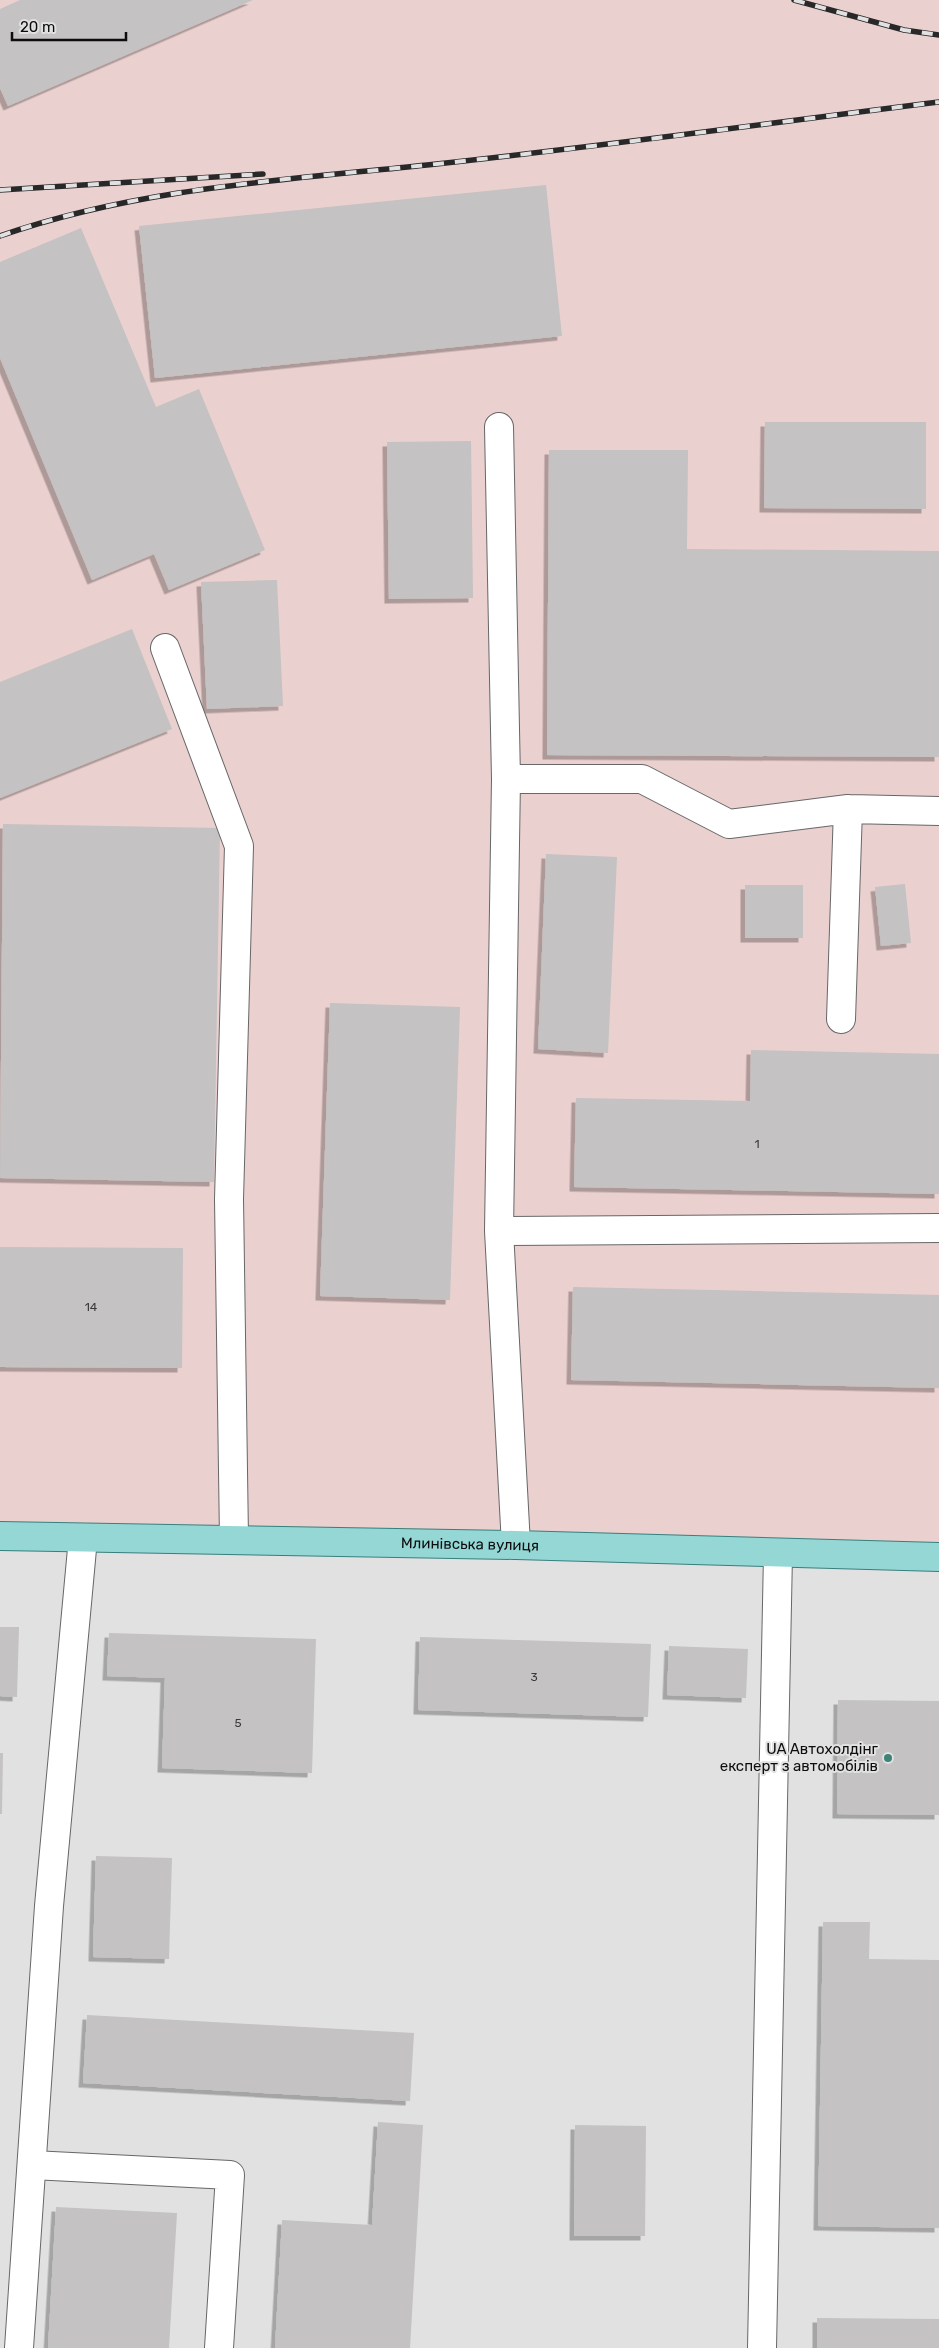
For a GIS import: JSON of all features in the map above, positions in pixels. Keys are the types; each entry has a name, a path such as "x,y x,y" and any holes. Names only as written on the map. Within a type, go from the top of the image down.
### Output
{"main road":[{"name":"Млинівська вулиця","path":"0,1536 516,1545 778,1554 939,1557"}],"lane":[{"path":"499,427 506,779 499,1231 516,1545"},
{"path":"165,648 239,846 229,1199 234,1539"},
{"path":"506,779 642,779 729,824 848,809 939,811"},
{"path":"842,1019 848,809"},
{"path":"499,1231 939,1228"},
{"path":"19,2348 49,1906 83,1538"},
{"path":"762,2348 778,1554"},
{"path":"32,2165 230,2175 219,2348"}],"shaded area":[{"path":"0,0 939,0 939,1557 0,1536"}],"building":[{"path":"20,0 253,0 8,106 0,88 0,9"},
{"path":"546,185 562,336 155,378 139,226"},
{"path":"81,228 156,407 199,389 265,550 169,590 154,554 92,580 0,358 0,262"},
{"path":"765,422 926,422 926,509 764,508"},
{"path":"471,441 473,598 389,599 387,442"},
{"path":"549,450 688,450 687,549 939,551 939,757 547,755"},
{"path":"277,580 283,706 207,709 201,582"},
{"path":"132,629 172,729 0,798 0,682"},
{"path":"3,824 220,828 214,1182 0,1178"},
{"path":"546,854 617,857 608,1053 538,1049"},
{"path":"905,884 911,943 881,946 875,887"},
{"path":"745,885 803,885 803,938 745,938"},
{"path":"330,1003 460,1007 450,1300 320,1296"},
{"path":"751,1050 939,1054 939,1194 574,1187 576,1098 750,1101"},
{"path":"0,1247 183,1248 182,1368 0,1367"},
{"path":"573,1287 939,1295 939,1388 571,1380"},
{"path":"0,1627 19,1627 17,1697 0,1696"},
{"path":"109,1633 316,1639 312,1773 162,1768 165,1678 107,1676"},
{"path":"420,1637 651,1644 648,1717 418,1710"},
{"path":"669,1646 748,1649 746,1698 667,1695"},
{"name":"UA Автохолдінг експерт з автомобілів","path":"838,1700 939,1701 939,1815 837,1814"},
{"path":"0,1753 3,1753 2,1814 0,1814"},
{"path":"96,1856 172,1858 169,1959 93,1957"},
{"path":"823,1922 870,1922 869,1959 939,1960 939,2228 818,2226"},
{"path":"87,2015 414,2033 410,2101 83,2083"},
{"path":"378,2122 423,2125 410,2348 275,2348 282,2220 372,2225"},
{"path":"575,2125 646,2126 645,2236 574,2236"},
{"path":"56,2207 177,2213 169,2348 48,2348"},
{"path":"817,2318 939,2319 939,2348 817,2348"}],"railway":[{"path":"794,0 904,30 939,35"},
{"path":"0,236 104,207 211,188 555,151 939,102"},
{"path":"0,190 263,174"}],"place":[{"name":"UA Автохолдінг експерт з автомобілів","path":"888,1758"}]}
